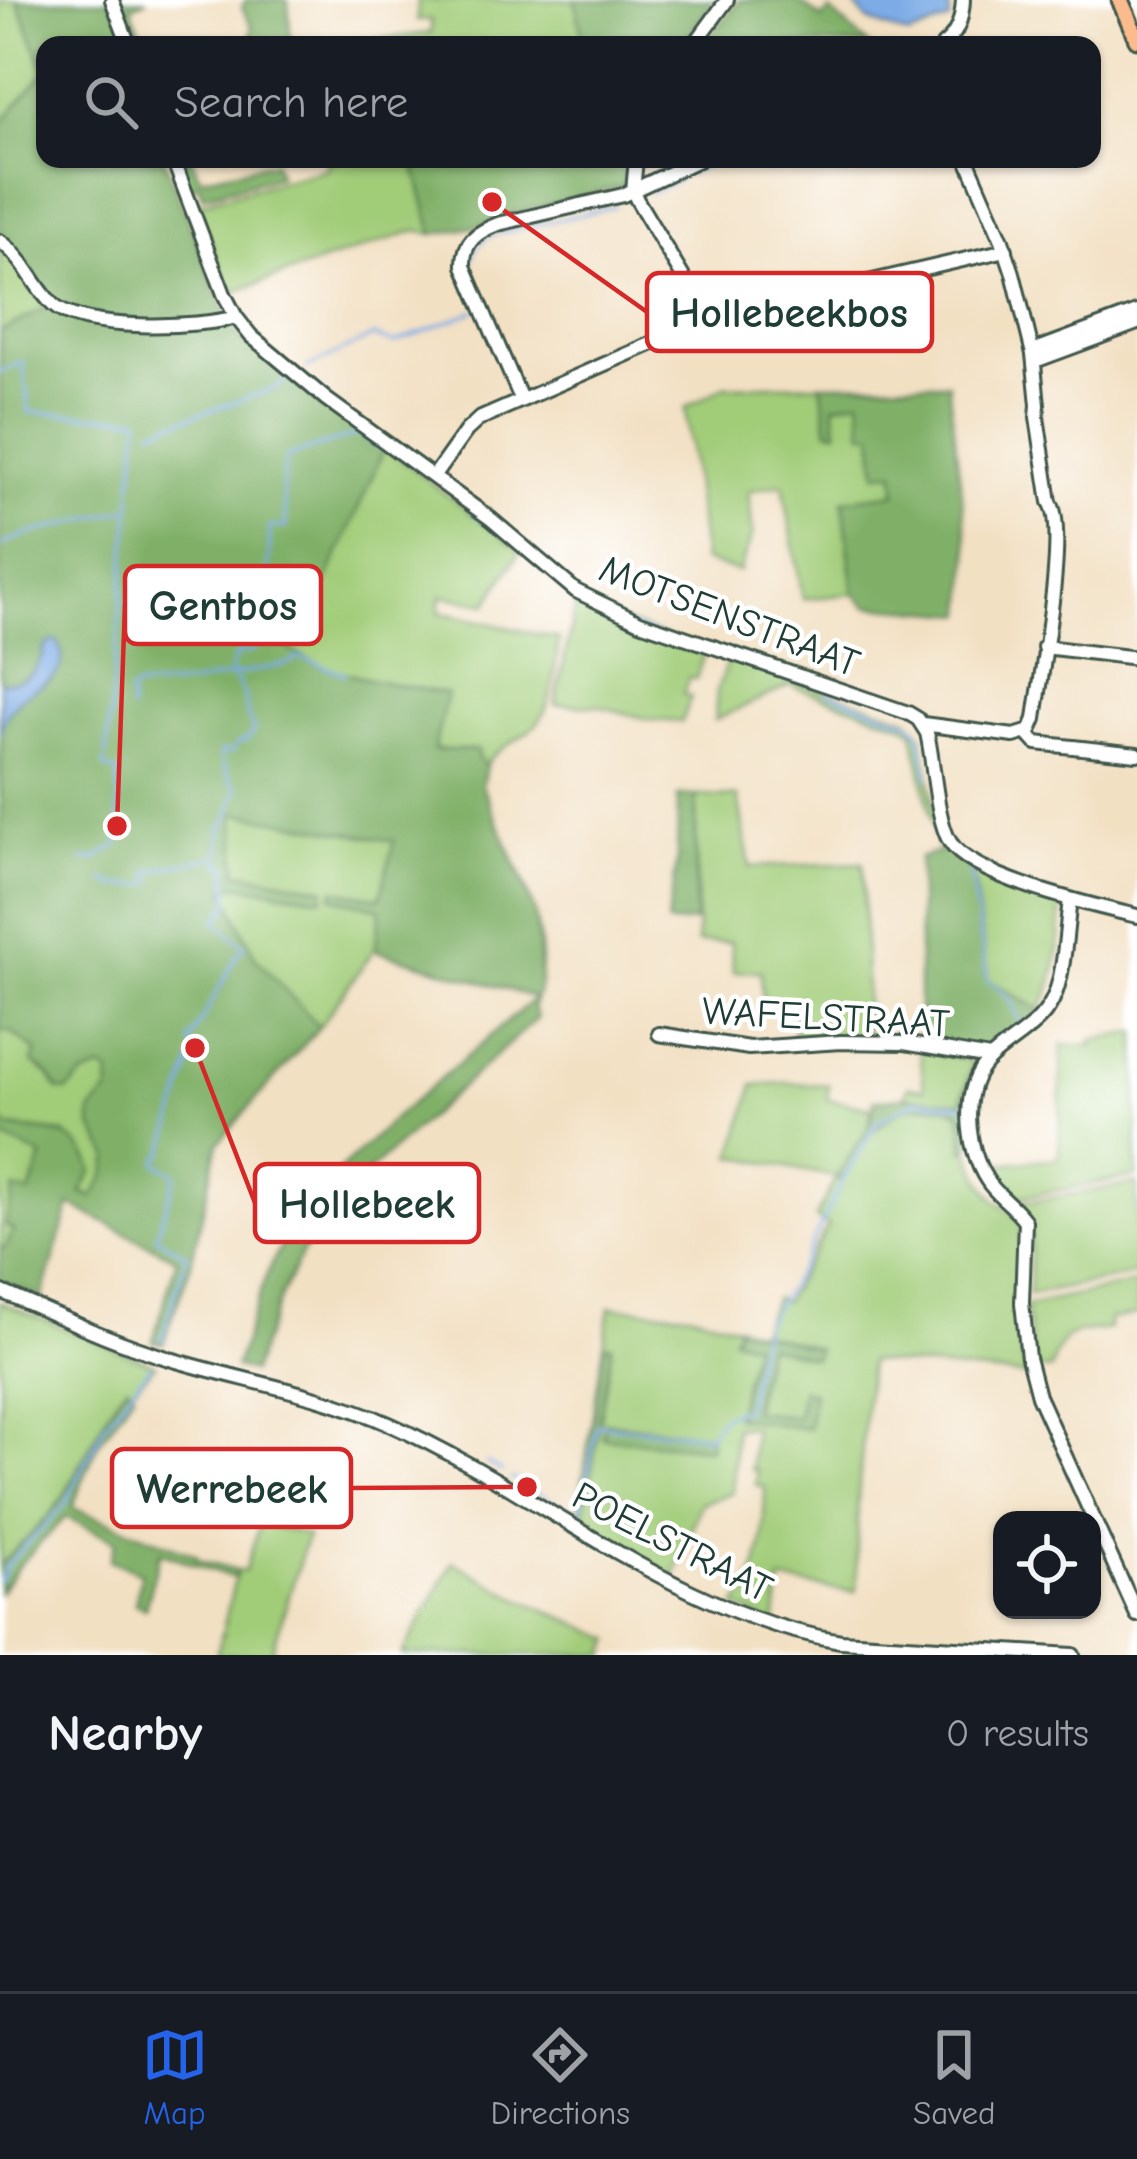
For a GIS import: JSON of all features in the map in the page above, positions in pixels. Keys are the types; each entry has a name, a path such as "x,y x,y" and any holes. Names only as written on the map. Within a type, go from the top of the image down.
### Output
{"main road":[{"path":"1120,0 1137,39"}],"street":[{"path":"112,0 126,36"},
{"path":"701,36 727,0"},
{"path":"953,36 963,0"},
{"name":"MOTSENSTRAAT","path":"176,168 236,317 287,369 525,545 576,590 615,611 908,713 923,724 1014,736 1028,733 1036,743 1137,754"},
{"path":"635,168 633,190 708,319"},
{"path":"521,399 464,266 464,250 475,235 498,224 611,198 681,168"},
{"path":"971,168 1006,250 1033,354 1036,417 1058,535 1035,719 1028,733"},
{"path":"0,241 22,261 50,302 78,317 133,325 220,322 236,317"},
{"path":"434,476 472,425 486,415 708,319 1006,250"},
{"path":"1033,354 1040,359 1137,313"},
{"path":"1115,326 1137,322"},
{"path":"1044,647 1137,658"},
{"path":"923,724 945,831 954,848 989,869 1070,899 1137,916"},
{"name":"WAFELSTRAAT","path":"1070,899 1052,1001 1028,1030 990,1058 981,1071 968,1130 988,1181 1025,1221 1022,1303 1038,1396 1137,1615"},
{"name":"WAFELSTRAAT","path":"659,1034 749,1048 904,1043 990,1058"},
{"name":"POELSTRAAT","path":"0,1291 169,1359 387,1423 457,1458 621,1554 759,1622 841,1641 1073,1655"}],"green space":[{"path":"0,0 17,0 36,48 36,82 0,125"},
{"path":"17,0 147,0 131,7 142,36 36,36 36,48"},
{"path":"245,0 288,0 290,36 250,36 252,27 242,8"},
{"path":"418,0 575,0 582,36 404,36 431,33 431,20 417,21"},
{"path":"575,0 714,0 688,36 582,36"},
{"path":"739,0 797,0 822,19 830,11 859,36 711,36"},
{"path":"36,82 36,168 168,168 232,329 279,372 385,447 314,610 289,649 345,673 447,694 434,750 478,750 486,766 482,786 535,913 540,985 533,1007 537,1018 334,1203 286,1284 252,1372 235,1367 266,1276 293,1222 392,1120 535,998 375,950 381,909 332,897 334,890 380,898 394,841 235,813 237,872 324,888 323,898 234,885 225,891 255,957 319,1027 218,1143 191,1263 163,1344 153,1341 177,1259 70,1205 42,1298 0,1281 0,1248 5,1248 13,1229 5,1226 14,1189 30,1193 42,1156 0,1136 0,1119 8,1127 59,1134 78,1145 93,1170 81,1192 93,1197 106,1174 109,1156 91,1125 91,1112 109,1091 110,1074 101,1069 82,1077 67,1091 58,1090 49,1075 32,1062 37,1052 11,1032 0,1030 1,728 21,699 51,680 44,648 40,664 30,675 0,682 0,332 43,309 48,298 0,238 0,125"},
{"path":"179,168 196,168 200,178 246,168 276,168 279,176 203,196 199,185 187,189"},
{"path":"329,168 415,168 433,234 417,230 230,293 196,204"},
{"path":"415,168 626,168 623,186 476,227 433,234"},
{"path":"0,248 16,262 44,309 232,329 279,372 520,551 487,604 441,596 439,612 559,639 552,691 540,720 493,755 482,774 484,795 538,928 541,951 536,997 374,950 319,1027 218,1143 191,1263 163,1344 153,1341 177,1259 85,1212 81,1193 90,1176 64,1133 7,1127 0,1119"},
{"path":"948,383 969,556 965,614 867,606 854,594 843,500 896,493 895,472 877,473 873,433 863,433 860,399 834,405 837,431 828,430 821,384"},
{"path":"821,384 828,430 837,430 834,405 861,398 863,432 873,433 877,473 895,471 896,493 843,501 854,594 803,599 783,484 748,491 753,533 739,572 704,561 685,408 725,386"},
{"path":"577,599 624,622 705,650 696,679 689,677 683,694 691,697 682,722 651,720 599,706 555,704"},
{"path":"728,658 907,718 921,734 940,837 947,850 940,852 936,841 913,731 790,685 715,720 717,691"},
{"path":"678,796 696,796 695,922 670,924 677,863"},
{"path":"696,796 738,797 750,867 863,863 867,1037 794,1043 793,1008 763,1009 761,971 733,972 731,942 697,943"},
{"path":"947,850 972,869 988,980 1040,1010 987,1050 919,1040 919,858"},
{"path":"972,869 1055,900 1061,907 1055,973 1040,1010 988,980"},
{"path":"1137,1032 1137,1176 1017,1198 989,1165 1059,1158 1062,1045 1093,1046 1092,1040"},
{"path":"920,1050 976,1062 978,1067 972,1065 961,1102 905,1097 908,1087 924,1089"},
{"path":"973,1064 978,1067 969,1148 964,1150 959,1110 911,1107 880,1122 841,1181 836,1177 872,1121 874,1100 905,1097 961,1102"},
{"path":"754,1085 829,1085 827,1099 872,1108 868,1129 837,1176 874,1131 905,1108 941,1105 961,1113 981,1178 992,1196 1021,1223 1019,1329 1026,1376 869,1361 856,1592 781,1581 775,1625 736,1606 752,1579 763,1534 765,1487 756,1485 757,1470 751,1470 753,1428 735,1427 733,1493 701,1503 674,1578 587,1530 584,1516 611,1346 604,1345 610,1307 689,1313 738,1326 733,1338 755,1344 736,1416 798,1417 752,1411 767,1344 813,1358 818,1349 759,1332 775,1298 784,1302 828,1226 816,1218 836,1177 733,1156"},
{"path":"0,1136 43,1156 30,1194 15,1190 6,1226 14,1228 5,1249 0,1248"},
{"path":"1137,1183 1137,1274 1029,1295 1031,1233 1017,1204"},
{"path":"1137,1283 1137,1315 1109,1320 1109,1329 1070,1336 1051,1369 1034,1370 1026,1306"},
{"path":"0,1302 155,1365 132,1390 126,1386 115,1400 64,1496 0,1566"},
{"path":"738,1326 818,1349 814,1358 767,1345 752,1410 797,1417 802,1389 813,1392 808,1429 735,1417 754,1344 733,1338"},
{"path":"604,1345 612,1345 584,1516 591,1521 587,1530 576,1523"},
{"path":"127,1385 134,1392 97,1446 72,1508 197,1555 197,1559 237,1570 234,1578 160,1552 145,1608 135,1604 141,1573 110,1560 116,1541 66,1517 0,1592 0,1566 58,1504"},
{"path":"605,1422 710,1435 709,1448 603,1438"},
{"path":"260,1522 307,1536 271,1655 217,1655 237,1570 245,1571"},
{"path":"453,1562 518,1598 612,1639 606,1655 402,1655"}],"water":[{"path":"850,0 949,0 950,20 909,36 868,21"},
{"path":"57,641 62,653 58,671 14,705 0,737 0,682 27,677 47,643"}],"waterway":[{"path":"688,175 702,168"},
{"path":"650,194 680,179"},
{"path":"473,259 474,250 488,236 616,206"},
{"path":"307,368 373,336 394,343 475,311"},
{"path":"0,372 23,362 29,412 140,418 132,486"},
{"path":"152,430 274,389 290,379"},
{"path":"231,666 239,651 246,654 255,649 253,632 267,579 270,527 286,527 286,457 362,433"},
{"path":"363,436 385,449"},
{"path":"106,755 132,493"},
{"path":"2,545 127,509"},
{"path":"473,513 499,533"},
{"path":"587,605 655,635"},
{"path":"131,711 130,692 135,688 191,684 287,664 299,657 346,674"},
{"path":"222,760 221,751 233,752 254,730 231,670"},
{"path":"826,692 911,723 920,735 928,778"},
{"path":"82,860 96,859 119,844 118,773 104,767 105,761"},
{"path":"161,1341 187,1255 156,1237 176,1174 157,1160 164,1153 195,1048 189,1043 245,947 216,921 229,904 227,866 219,862 222,827 238,786 223,764"},
{"path":"937,823 940,839"},
{"path":"104,881 112,886 145,885 153,881 150,871 214,857"},
{"path":"970,870 988,981 1010,1000 1021,1027 1002,1040"},
{"path":"536,1492 579,1517 597,1425 709,1437 722,1417 745,1409 764,1324 797,1274 878,1121 918,1100 965,1105"},
{"path":"0,1581 8,1564 65,1505 105,1424 150,1366"},
{"path":"486,1463 502,1472"},
{"path":"511,1478 527,1487"}],"place":[{"name":"Hollebeekbos","path":"492,202"},
{"name":"Gentbos","path":"117,826"},
{"name":"Hollebeek","path":"195,1048"},
{"name":"Werrebeek","path":"527,1487"}]}
